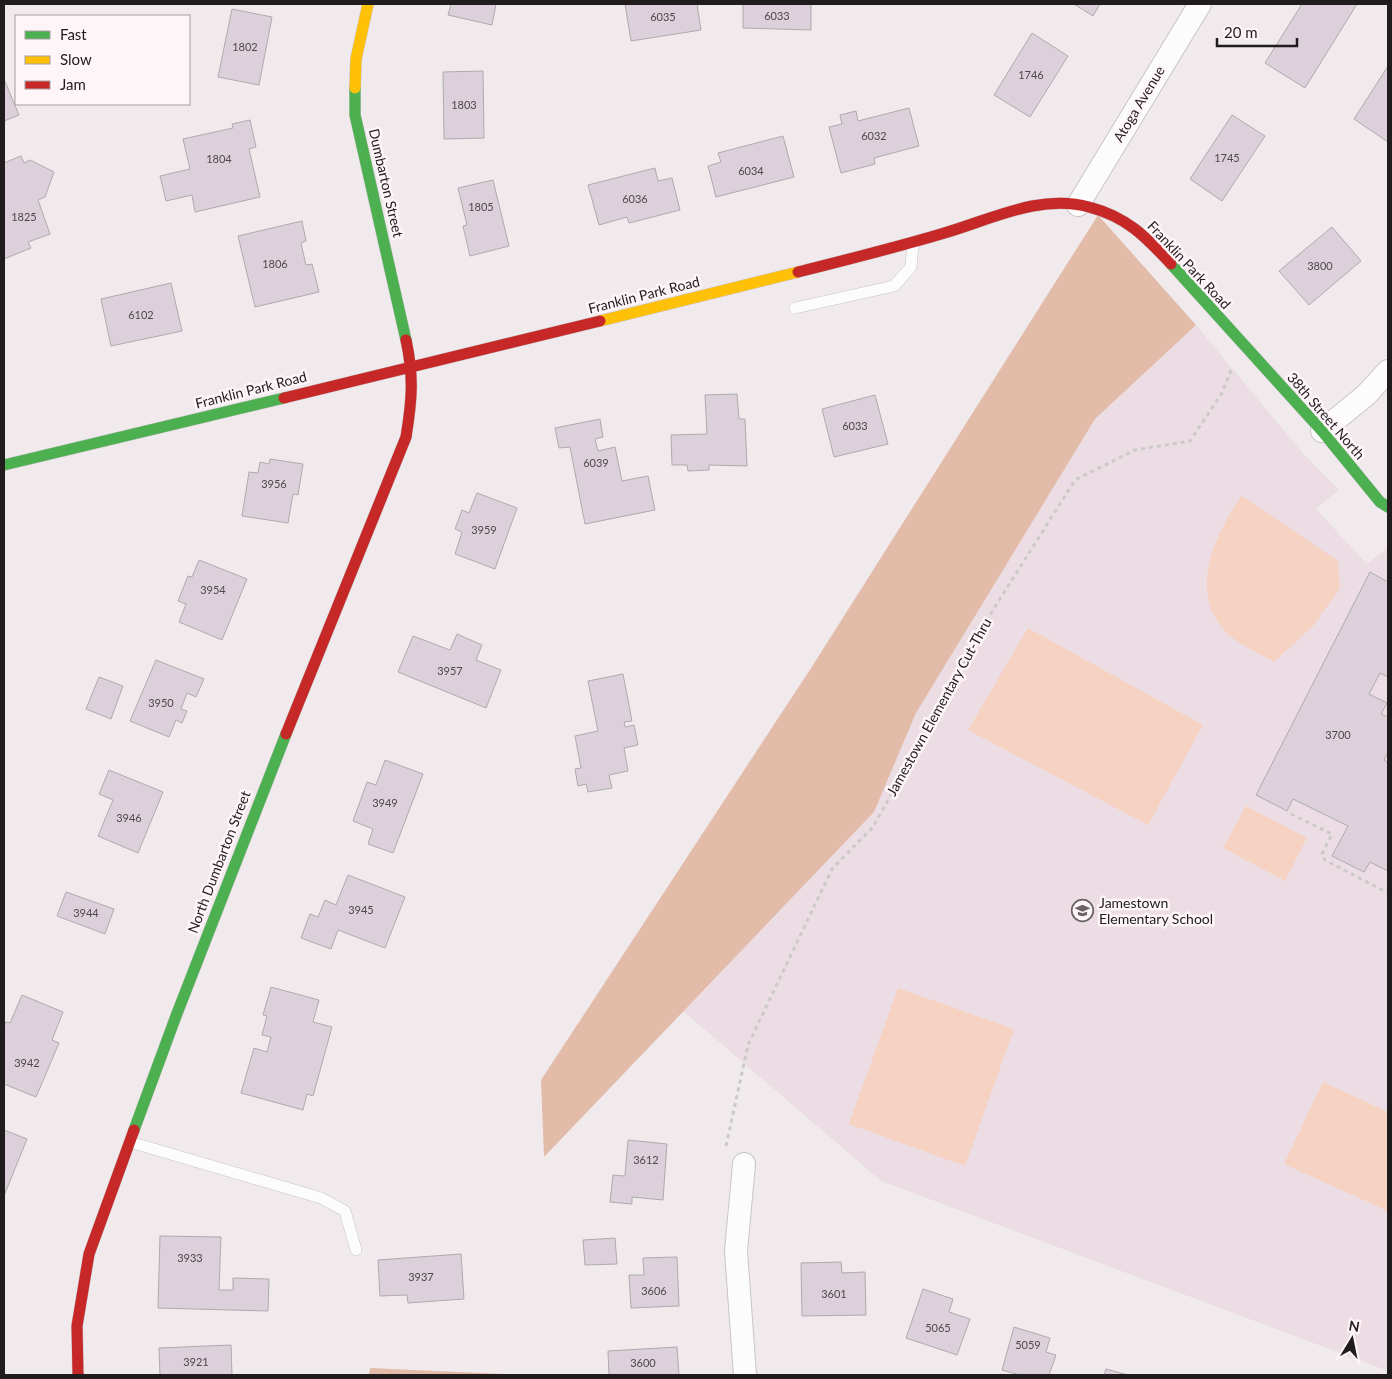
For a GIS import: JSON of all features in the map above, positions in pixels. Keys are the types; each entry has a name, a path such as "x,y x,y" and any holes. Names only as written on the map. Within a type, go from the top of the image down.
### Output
{"street":[{"name":"Dumbarton Street","path":"368,4 356,59 355,115 412,367"},
{"name":"Atoga Avenue","path":"1078,205 1200,4"},
{"name":"Franklin Park Road","path":"4,465 412,367 913,242 1021,209 1051,203 1078,205 1116,216 1140,232 1240,344"},
{"name":"38th Street North","path":"1240,344 1322,432 1380,502 1388,507"},
{"name":"North Dumbarton Street","path":"78,1375 77,1326 89,1254 176,1016 275,761 406,437 412,397 412,367"},
{"path":"1322,432 1366,395 1388,371"},
{"path":"744,1164 736,1251 745,1375"}],"lane":[{"path":"795,308 894,286 911,267 913,242"},
{"path":"130,1142 321,1198 345,1211 356,1250"}],"path":[{"name":"Jamestown Elementary Cut-Thru","path":"725,1150 748,1045 832,869 872,827 993,610 1075,480 1135,450 1190,441 1222,393 1240,344"},
{"path":"1291,814 1332,834 1322,854 1325,860 1388,893"}],"shaded area":[{"path":"1098,215 1196,325 1095,419 916,713 874,812 544,1157 541,1080 813,665"},
{"name":"Jamestown Elementary School","path":"1196,325 1302,452 1339,490 1316,509 1367,564 1388,547 1388,1371 881,1181 683,1011 874,812 916,713 1095,419"},
{"path":"1242,496 1338,561 1340,588 1313,626 1274,662 1230,636 1217,620 1209,603 1207,585 1209,566 1214,548 1231,512"},
{"path":"1028,628 1203,725 1148,825 968,730"},
{"path":"1246,806 1307,838 1285,881 1223,848"},
{"path":"898,988 1014,1029 965,1166 849,1124"},
{"path":"1323,1082 1388,1112 1388,1211 1284,1164"},
{"path":"370,1368 524,1375 369,1375"}],"building":[{"path":"451,4 496,4 492,25 448,15"},
{"path":"625,4 697,4 701,30 631,41"},
{"path":"743,4 811,4 811,30 743,28"},
{"path":"1074,4 1100,4 1093,16"},
{"path":"1302,4 1357,4 1305,88 1265,63"},
{"path":"232,9 272,17 259,85 218,77"},
{"path":"1032,33 1068,56 1030,117 994,95"},
{"path":"1388,66 1388,142 1354,119"},
{"path":"483,71 484,138 444,139 443,72"},
{"path":"4,79 19,115 4,121"},
{"path":"909,108 919,146 874,158 875,164 841,173 829,127 842,124 840,115 856,111 858,121"},
{"path":"1232,115 1265,136 1222,201 1190,179"},
{"path":"250,120 256,147 249,149 260,197 195,212 192,195 166,201 160,176 190,169 183,139 233,128 232,124"},
{"path":"783,136 794,177 716,197 708,166 721,162 718,153"},
{"path":"21,156 24,163 30,160 54,172 45,197 38,200 50,234 28,242 31,248 4,259 4,163"},
{"path":"655,168 658,181 672,178 680,210 629,223 627,217 599,225 588,185"},
{"path":"493,180 509,246 470,256 463,226 467,225 458,188"},
{"path":"302,221 306,241 301,243 306,265 312,264 319,292 255,307 238,236"},
{"path":"1332,227 1361,261 1309,305 1279,271"},
{"path":"171,283 182,331 111,346 101,299"},
{"path":"737,394 739,419 745,419 747,466 709,465 709,470 688,471 687,465 672,465 671,435 707,434 705,395"},
{"path":"875,395 888,444 834,457 822,409"},
{"path":"600,419 603,437 595,439 598,451 615,447 622,481 648,476 655,510 585,524 570,447 559,448 555,428"},
{"path":"270,459 303,464 298,495 293,494 288,523 242,516 249,472 258,473 260,462 269,464"},
{"path":"477,493 517,508 495,569 455,554 462,532 455,529 462,510 469,513"},
{"path":"199,560 247,579 222,640 179,622 186,604 178,601 188,576 192,577"},
{"path":"1370,572 1388,582 1388,677 1380,673 1369,694 1387,703 1381,714 1388,717 1388,752 1384,760 1388,763 1388,871 1370,862 1364,872 1332,856 1348,826 1293,799 1287,811 1256,795"},
{"path":"457,634 482,645 476,660 501,670 486,708 398,672 413,636 450,650"},
{"path":"156,660 204,679 196,697 187,693 181,709 187,711 182,723 176,720 169,737 130,721"},
{"path":"623,674 632,721 624,722 625,727 634,725 638,745 624,748 628,771 609,775 612,788 588,792 586,784 578,786 575,769 581,768 575,736 598,731 588,681"},
{"path":"99,677 123,686 111,719 86,709"},
{"path":"385,760 423,774 393,853 368,844 373,829 353,821 367,782 376,785"},
{"path":"109,770 163,792 138,853 98,836 113,800 99,794"},
{"path":"348,875 405,897 385,948 338,930 331,949 301,938 310,914 318,917 325,900 336,905"},
{"path":"66,892 114,909 105,934 57,916"},
{"path":"271,987 319,1000 313,1022 332,1027 313,1096 307,1094 303,1110 241,1093 254,1048 267,1052 271,1037 262,1035 267,1016 263,1015"},
{"path":"22,995 63,1012 52,1040 59,1043 36,1097 4,1084 4,1027 6,1022 10,1023"},
{"path":"4,1130 27,1139 4,1196"},
{"path":"628,1140 667,1144 663,1200 632,1197 632,1204 610,1202 613,1175 625,1176"},
{"path":"160,1236 221,1237 219,1290 233,1290 233,1278 269,1279 268,1311 158,1308"},
{"path":"615,1238 617,1264 585,1265 583,1240"},
{"path":"461,1254 464,1299 408,1303 407,1295 380,1296 378,1260"},
{"path":"677,1257 679,1306 631,1308 629,1275 644,1275 643,1258"},
{"path":"841,1262 842,1273 865,1272 866,1315 802,1316 801,1263"},
{"path":"923,1289 953,1299 949,1312 970,1319 957,1355 906,1338"},
{"path":"1014,1327 1050,1338 1046,1352 1056,1355 1049,1375 1020,1375 1002,1370"},
{"path":"231,1345 232,1375 160,1375 159,1348"},
{"path":"677,1347 679,1375 609,1375 608,1351"},
{"path":"1106,1369 1128,1375 1104,1375"}],"traffic: fast":[{"path":"355,88 355,115 406,340"},
{"path":"1171,264 1322,431 1380,502 1388,507"},
{"path":"4,465 284,398"},
{"path":"134,1130 176,1016 286,734"}],"traffic: slow":[{"path":"355,88 356,59 368,4"},
{"path":"600,321 798,272"}],"traffic: jam":[{"path":"798,272 959,229 1014,210 1051,203 1089,207 1114,216 1144,236 1171,264"},
{"path":"284,398 600,321"},
{"path":"286,734 406,437 411,388 406,340"},
{"path":"78,1375 77,1326 89,1254 134,1130"}],"place":[{"name":"Jamestown Elementary School","path":"1083,911"}]}
